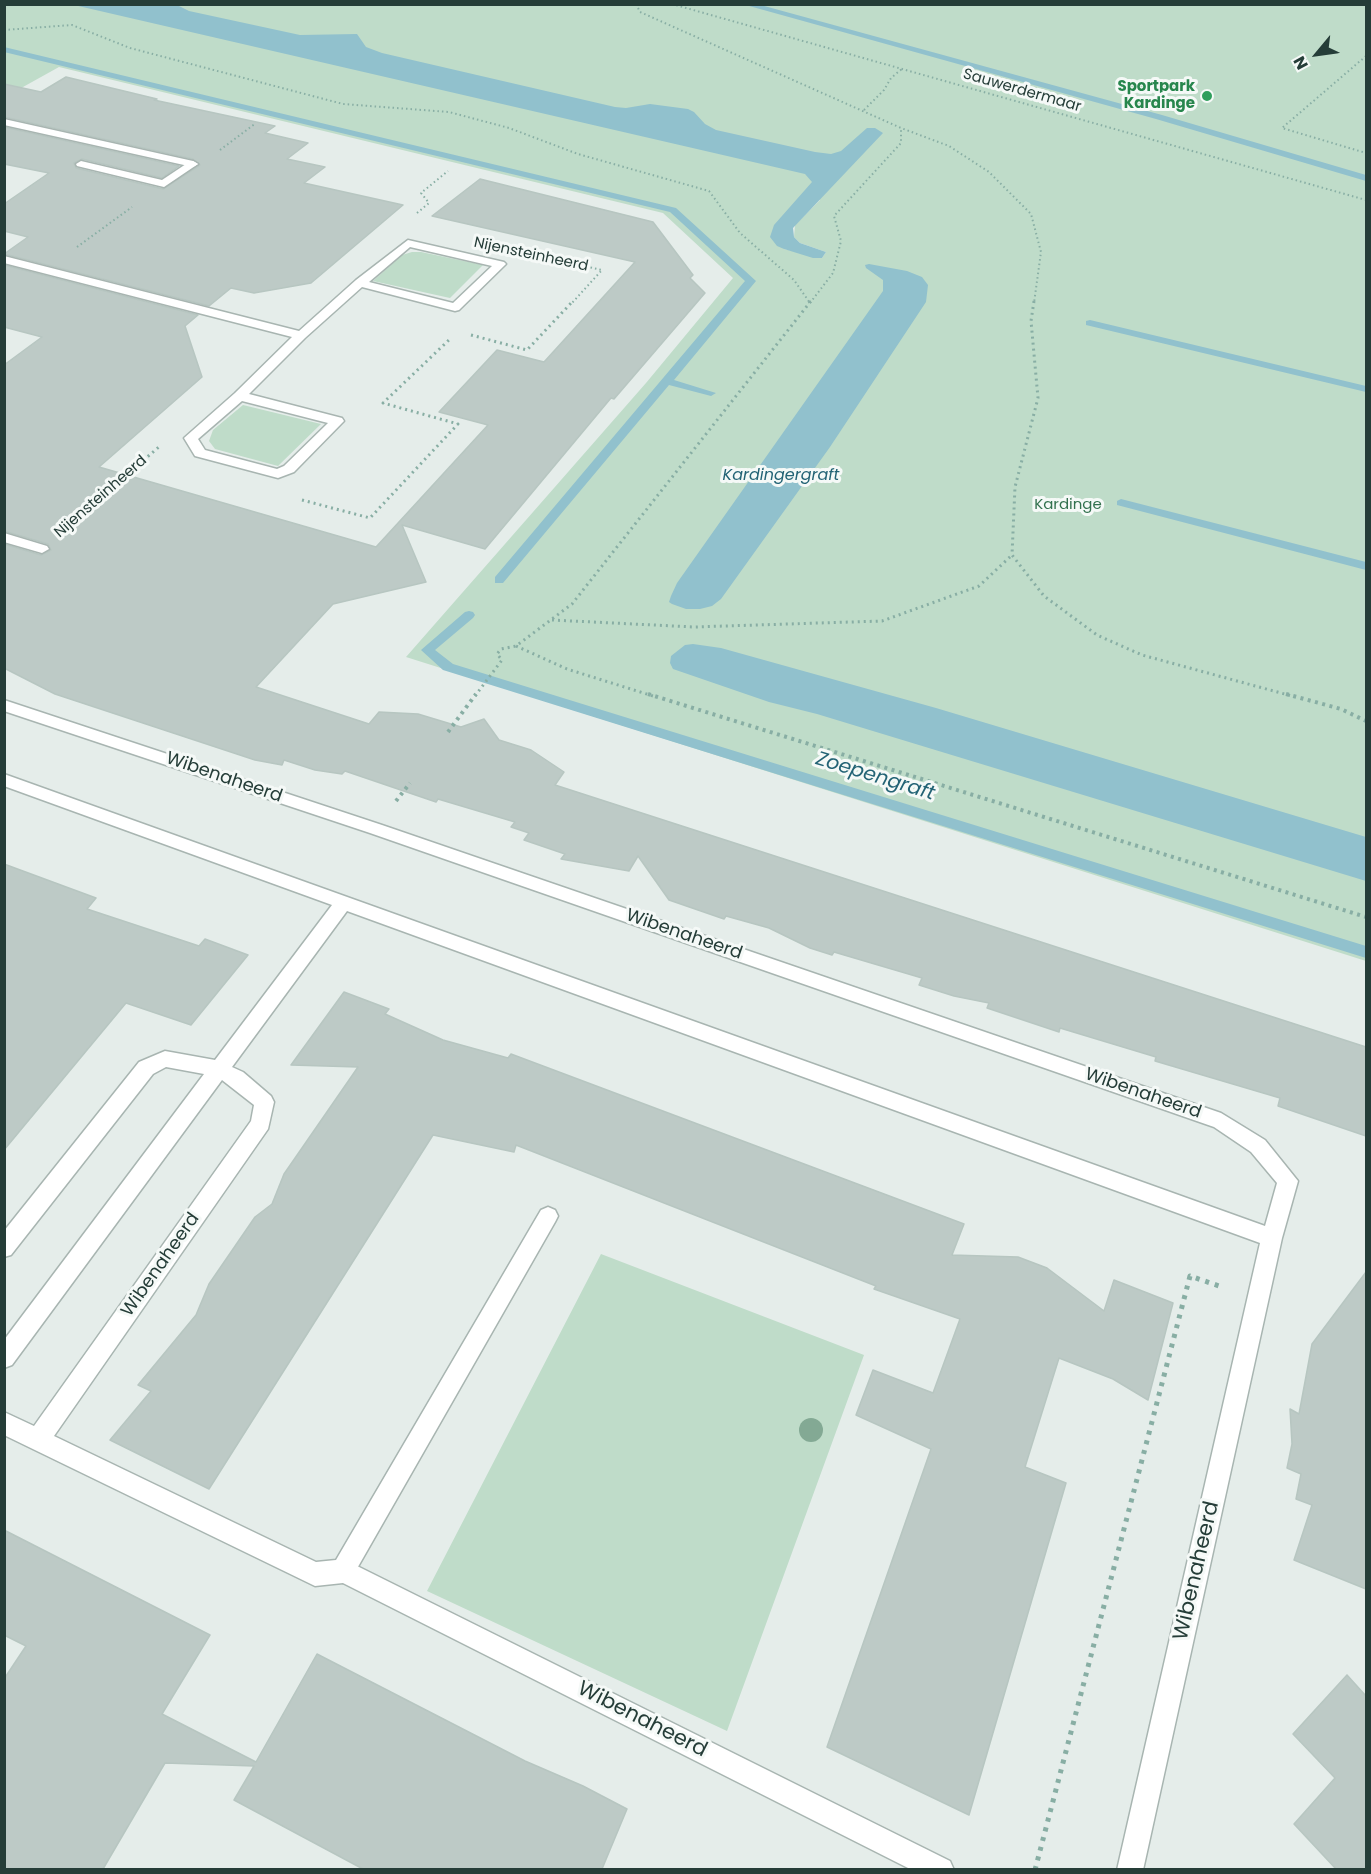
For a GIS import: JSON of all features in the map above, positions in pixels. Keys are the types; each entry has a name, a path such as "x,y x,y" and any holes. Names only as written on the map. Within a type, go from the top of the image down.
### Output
{"street":[{"path":"4,122 193,164"},
{"path":"81,164 164,184 193,164"},
{"path":"240,396 337,421 289,469 278,474 200,453 191,438 240,396 301,335 408,243"},
{"name":"Nijensteinheerd","path":"360,283 455,307 500,264 408,243"},
{"path":"4,259 301,335"},
{"path":"4,537 42,549"},
{"name":"Wibenaheerd","path":"4,705 376,829 1221,1121 1258,1146 1288,1181 1257,1300 1130,1869"},
{"path":"4,780 1272,1238"},
{"path":"4,1358 344,902"},
{"name":"Wibenaheerd","path":"4,1248 146,1068 165,1059 219,1069 236,1078 264,1102 261,1123 38,1439"},
{"path":"4,1423 315,1575 343,1571 548,1216"},
{"name":"Wibenaheerd","path":"343,1571 941,1869"}],"path":[{"path":"636,4 640,12 901,128 949,146 989,172 1031,214 1041,252 1031,321 1038,398 1015,487 1012,555 1044,596 1097,635 1142,655 1341,709 1366,721"},
{"name":"Sauwerdermaar","path":"672,4 1366,200"},
{"path":"4,30 72,26 130,48 343,104 459,114 508,128 578,154 709,191 740,233 794,280 810,303"},
{"path":"1366,56 1282,128 1366,153"},
{"path":"864,110 884,90 891,78 904,68"},
{"path":"193,164 210,158 256,123"},
{"path":"448,732 502,660 497,654 501,649 516,646 572,604 833,273 842,241 834,216 901,143 901,128"},
{"path":"408,243 420,230 401,226 429,203 422,193 448,171"},
{"path":"46,270 164,184"},
{"name":"Nijensteinheerd","path":"467,334 527,350 602,270 528,254"},
{"path":"278,474 294,498 370,518 458,424 383,403 457,332"},
{"name":"Nijensteinheerd","path":"42,549 175,433 191,438"},
{"path":"551,620 694,627 882,621 979,586 1012,555"},
{"path":"516,646 567,669 1366,917"},
{"path":"1035,1869 1190,1276 1257,1300"}],"green space":[{"name":"Kardinge","path":"5,5 1366,5 1366,961 406,657 646,383 733,278 663,213 59,67 5,97","holes":["802,195 820,200 795,225 794,237 800,243 826,252 822,258 784,249"]},
{"path":"412,252 483,265 450,298 373,281 402,255"},
{"path":"243,405 321,424 278,466 215,449 209,441 213,430"},
{"path":"601,1254 864,1355 727,1731 427,1591"}],"water":[{"path":"74,5 177,5 189,11 300,35 357,34 366,47 382,53 615,107 626,108 650,104 688,109 705,124 716,130 815,152 831,154 841,151 867,128 875,128 883,133 793,228 794,237 800,243 826,252 822,258 813,258 777,246 770,237 774,225 812,182 805,174"},
{"name":"Kardingergraft","path":"865,265 907,271 922,277 928,285 926,302 830,447 721,599 712,606 700,609 686,609 672,604 669,602 677,583 883,291 883,280 866,268"},
{"path":"685,645 721,648 936,708 1366,837 1366,881 817,714 769,702 673,669 670,663 671,656"}],"building":[{"path":"66,77 157,99 154,100 275,126 265,133 308,143 287,159 325,167 304,183 403,205 311,283 254,293 231,288 209,306 4,254 28,237 4,231 4,204 49,173 4,164 4,127 179,166 162,178 82,159 74,163 76,168 163,189 200,165 193,159 4,117 4,84 41,92"},
{"path":"480,179 653,222 693,275 690,278 705,293 614,399 611,398 485,549 402,525 426,582 333,604 256,687 369,724 379,712 418,714 461,727 484,719 499,740 531,750 564,772 555,785 1366,1047 1366,1136 1278,1106 1280,1098 1155,1061 1156,1057 1060,1028 1059,1032 987,1008 989,1003 954,996 919,985 922,978 834,952 832,955 810,948 769,928 726,916 724,919 669,900 638,856 629,871 561,859 565,854 524,840 529,833 511,827 515,822 438,799 436,802 345,771 342,774 315,770 284,760 282,765 255,760 55,694 4,668 4,544 41,555 51,550 48,544 4,531 4,365 42,337 4,327 4,265 198,315 185,326 202,377 99,467 376,547 488,425 439,412 497,350 544,362 635,262 432,216"},
{"path":"4,864 96,898 87,909 199,946 205,939 248,955 191,1025 126,1003 4,1150"},
{"path":"344,992 389,1009 385,1014 443,1040 508,1058 511,1054 964,1224 952,1255 1018,1257 1047,1268 1104,1311 1114,1280 1173,1303 1148,1400 1113,1379 1059,1358 1025,1467 1066,1483 969,1815 827,1747 931,1449 856,1415 873,1370 933,1393 960,1319 874,1289 876,1286 516,1145 514,1152 433,1135 209,1489 110,1440 151,1391 138,1385 196,1315 209,1284 255,1217 272,1204 284,1174 358,1067 291,1065"},
{"path":"1366,1272 1366,1589 1294,1560 1312,1505 1296,1499 1301,1474 1287,1468 1292,1444 1290,1409 1299,1414 1312,1344"},
{"path":"4,1530 210,1635 162,1714 256,1762 317,1654 525,1761 583,1786 627,1809 602,1869 363,1869 234,1800 254,1766 165,1763 103,1869 4,1869 4,1679 26,1646 4,1635"},
{"path":"1347,1675 1366,1696 1366,1869 1336,1869 1294,1824 1335,1778 1293,1734"}],"waterway":[{"path":"746,4 1159,117 1366,178"},
{"path":"4,49 673,210 751,281 667,381"},
{"path":"1090,323 1366,389"},
{"path":"499,580 667,381"},
{"path":"667,381 711,393"},
{"path":"1121,503 1366,566"},
{"name":"Zoepengraft","path":"469,615 427,650 448,667 1366,952"}],"place":[{"name":"Sportpark Kardinge","path":"1207,96"}]}
